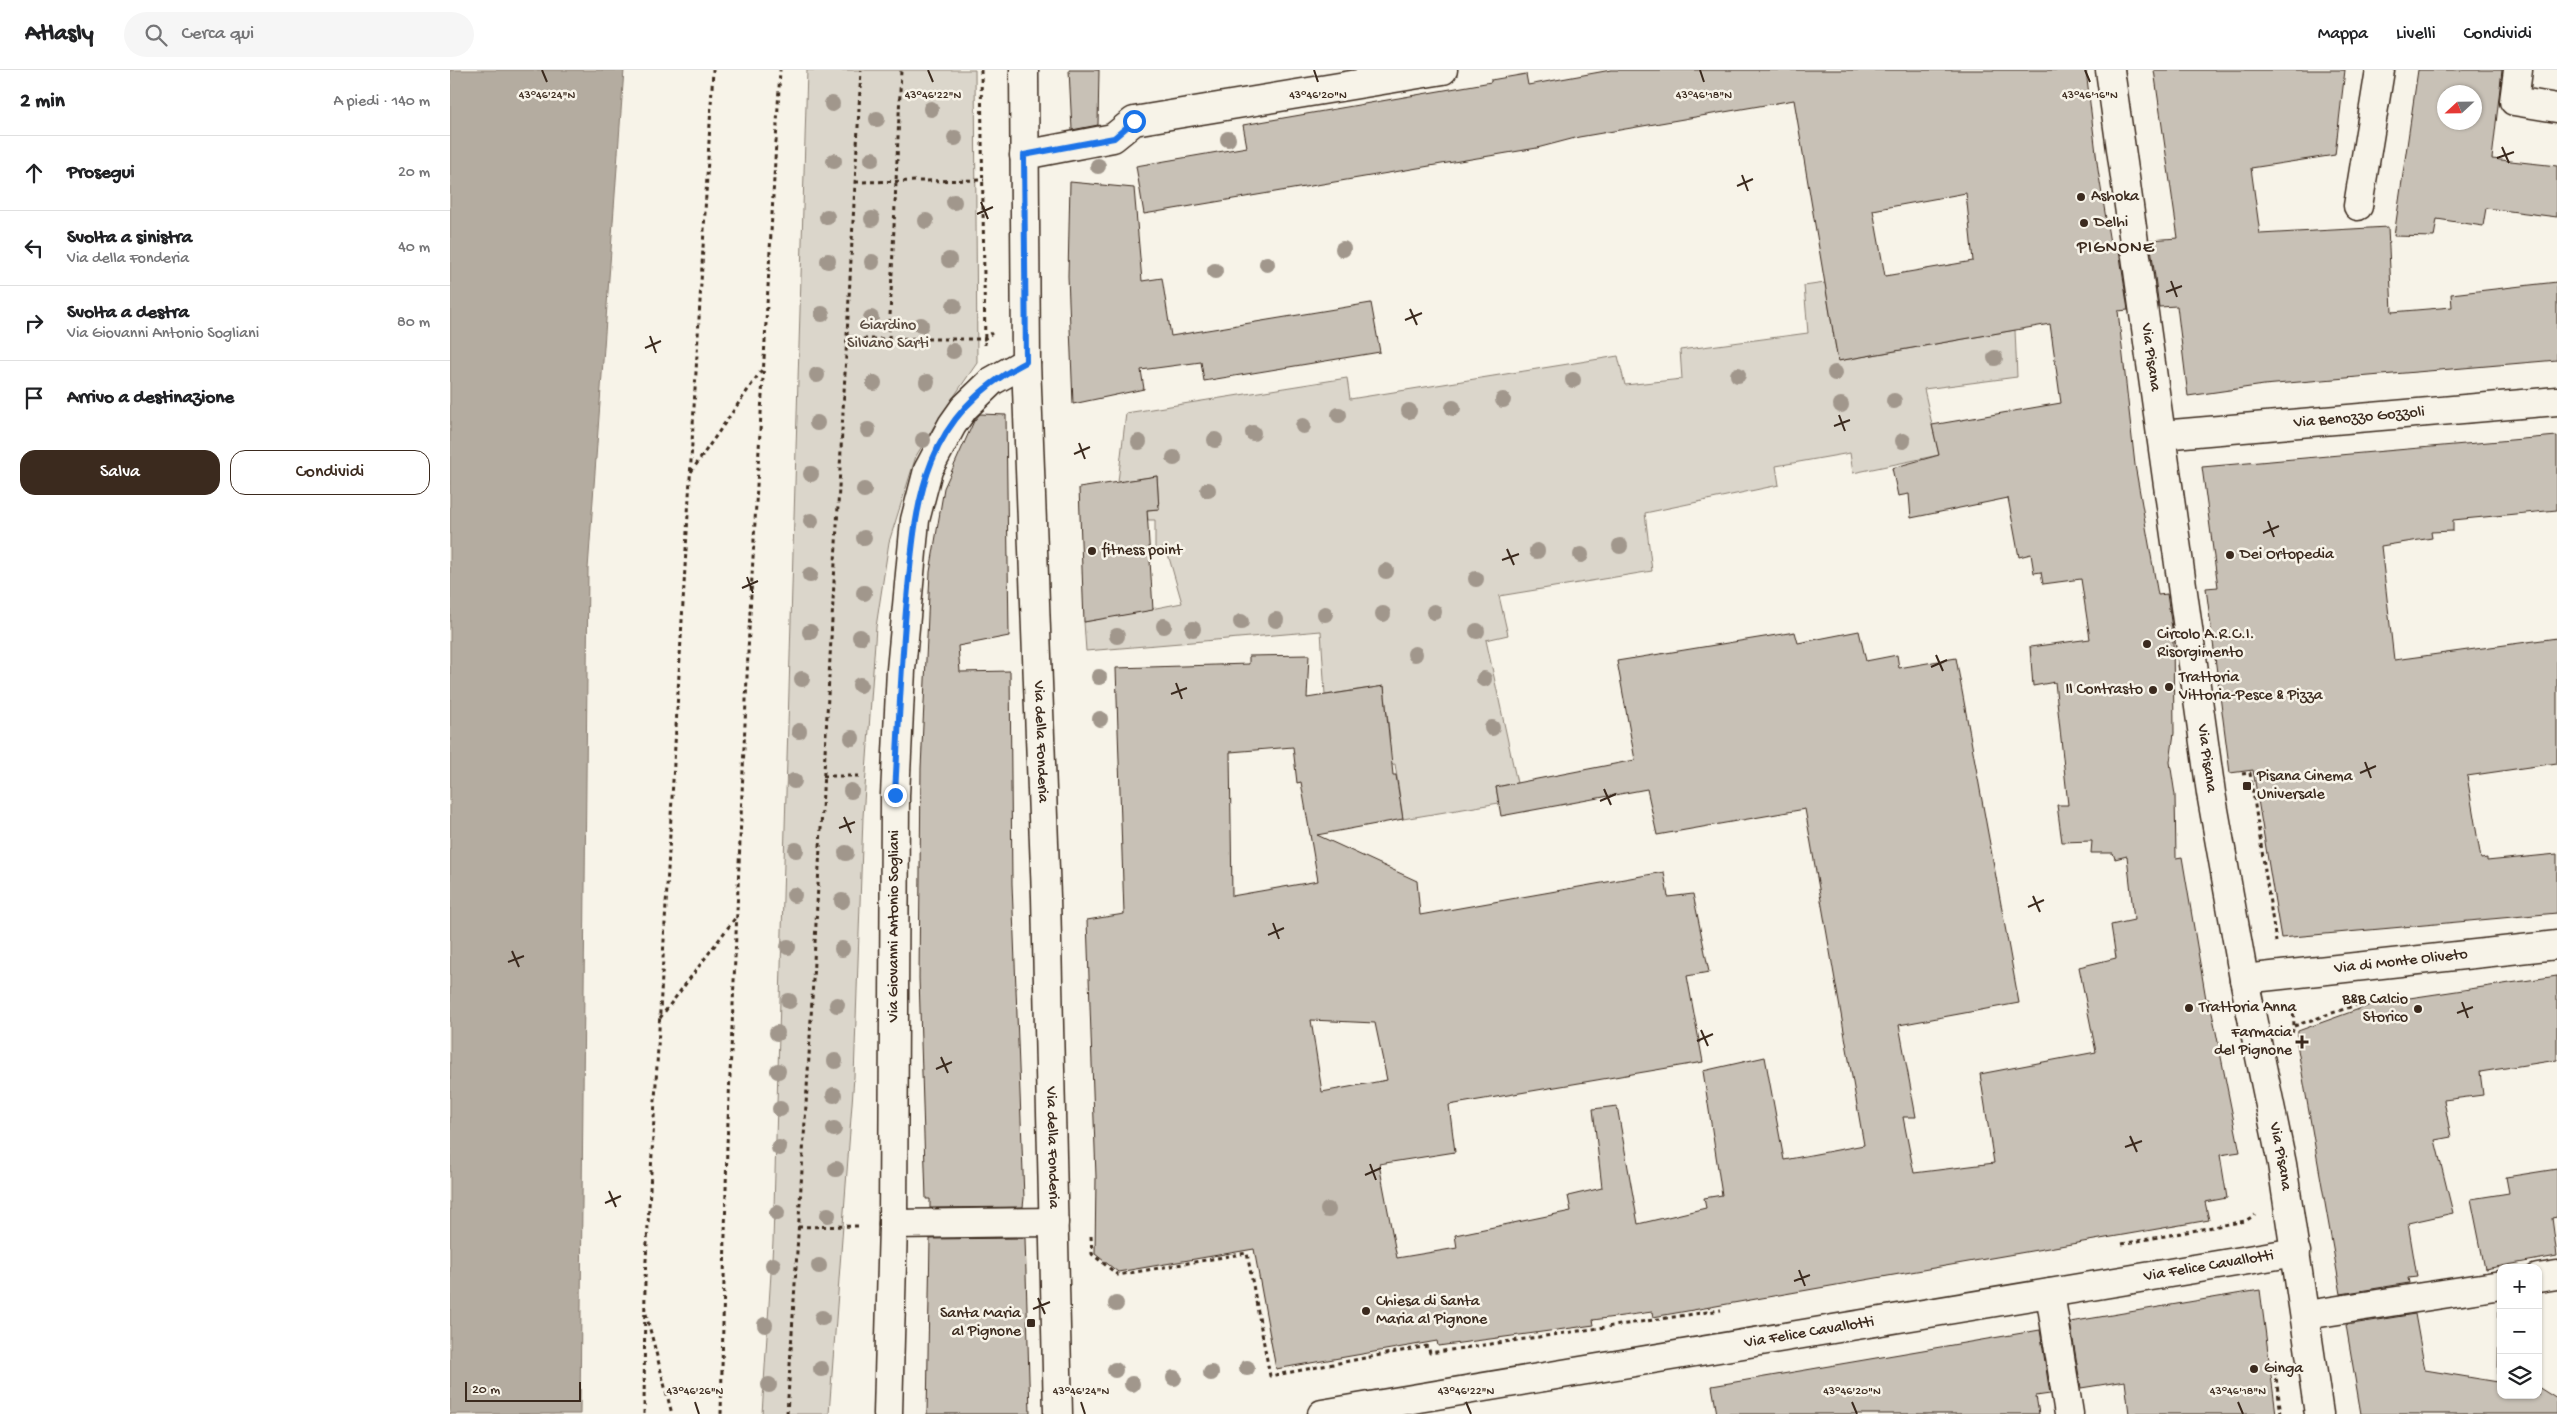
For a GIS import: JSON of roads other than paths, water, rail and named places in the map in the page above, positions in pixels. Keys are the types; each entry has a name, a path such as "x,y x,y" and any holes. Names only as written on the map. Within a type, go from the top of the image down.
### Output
{"street":[{"name":"Via della Fonderia","path":"1024,70 1026,362 1046,897 1058,1414"},
{"path":"1024,155 1114,138 1134,121 1443,70"},
{"name":"Via Pisana","path":"2110,70 2210,783 2244,979 2282,1164 2306,1315 2319,1414"},
{"path":"2358,206 2380,70"},
{"path":"2518,70 2514,101 2557,108"},
{"name":"Via Giovanni Antonio Sogliani","path":"888,1414 893,1224 895,795 901,670 914,520 928,470 952,425 979,392 999,377 1026,362"},
{"name":"Via Benozzo Gozzoli","path":"2161,435 2557,401"},
{"name":"Via di Monte Oliveto","path":"2244,979 2557,946"},
{"path":"893,1224 1054,1222"},
{"name":"Via Felice Cavallotti","path":"1322,1414 2296,1252"},
{"path":"2542,1277 2557,1275"},
{"path":"2306,1315 2497,1285"},
{"path":"2050,1293 2069,1414"}],"place":[{"name":"Ashoka","path":"2081,197"},
{"name":"Delhi","path":"2084,223"},
{"name":"fitness point","path":"1092,551"},
{"name":"Dei Ortopedia","path":"2230,555"},
{"name":"Circolo A.R.C.I. Risorgimento","path":"2147,644"},
{"name":"Trattoria Vittoria-Pesce & Pizza","path":"2169,687"},
{"name":"Il Contrasto","path":"2153,690"},
{"name":"Pisana Cinema Universale","path":"2247,786"},
{"name":"Trattoria Anna","path":"2189,1008"},
{"name":"B&B Calcio Storico","path":"2418,1009"},
{"name":"Farmacia del Pignone","path":"2302,1042"},
{"name":"Chiesa di Santa Maria al Pignone","path":"1366,1311"},
{"name":"Santa Maria al Pignone","path":"1031,1323"},
{"name":"Ginga","path":"2254,1369"}],"district":[{"name":"PIGNONE","path":"2116,248"}],"park label":[{"name":"Giardino Silvano Sarti","path":"888,335"}]}
